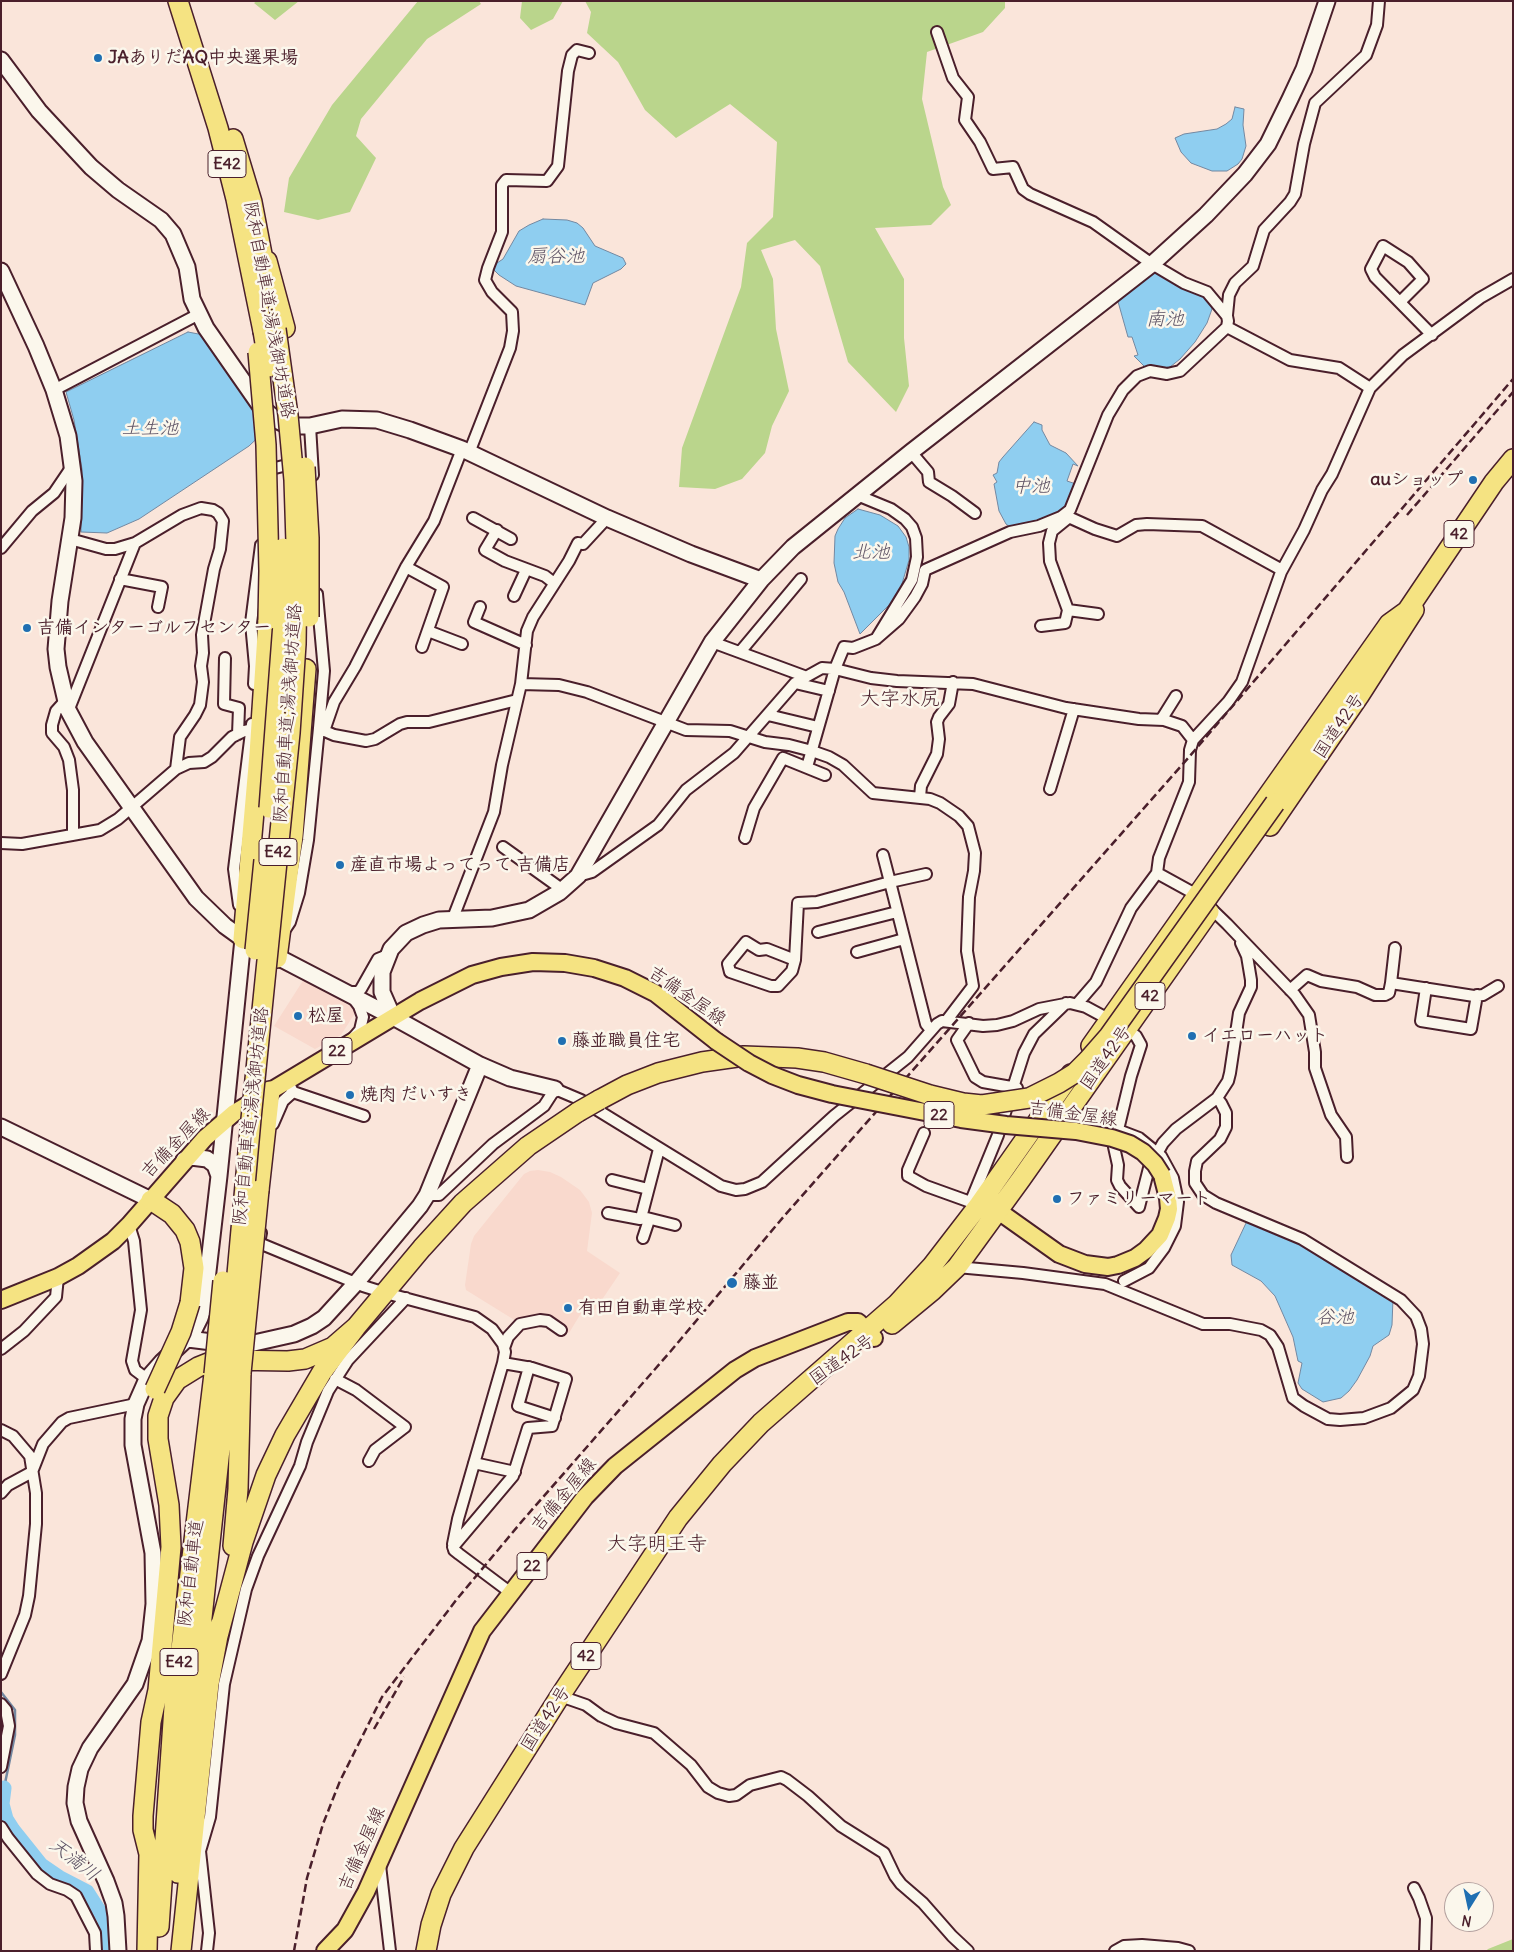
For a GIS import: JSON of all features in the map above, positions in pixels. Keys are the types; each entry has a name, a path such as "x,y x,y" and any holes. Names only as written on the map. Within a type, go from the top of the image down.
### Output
{"highway":[{"name":"阪和自動車道;湯浅御坊道路","path":"178,1 218,128 270,330 287,408 294,480 297,574 296,644 290,733 250,1119 228,1374"},
{"name":"阪和自動車道;湯浅御坊道路","path":"191,1 252,202 270,330"},
{"path":"243,939 268,620 269,571 266,445 262,389 270,330"},
{"path":"270,330 299,394 307,494 310,592 306,669 292,836 277,958"},
{"name":"国道42号","path":"871,1334 932,1266 982,1206 1050,1104 1389,624 1407,611 1494,482 1513,459"},
{"name":"国道42号","path":"424,1946 441,1894 457,1859 560,1696 678,1518 722,1464 761,1424 796,1393 871,1334 932,1291 957,1267 982,1206 1021,1179 1127,1030 1359,696 1406,624 1448,550"},
{"path":"218,1636 243,1542 266,1475 290,1427 322,1372 422,1248 463,1203 528,1146 578,1112 627,1085 658,1073 702,1062 744,1056 797,1058 824,1062 930,1096 962,1103 982,1104 1029,1098 1059,1083 1088,1060 1109,1036 1275,803 1407,611"},
{"path":"181,1951 209,1684 235,1524 228,1374 259,1190 270,1091"},
{"path":"151,1200 172,1214 185,1230 190,1242 194,1268 190,1303 181,1332 151,1384 146,1420 146,1436 161,1532 164,1626"},
{"path":"147,1951 149,1854 143,1830 143,1816 151,1722 158,1690 171,1547 169,1505 161,1464 157,1424 164,1398 170,1388 185,1374 213,1362 305,1359 333,1346 356,1328"},
{"name":"阪和自動車道","path":"157,1951 174,1707 228,1374"},
{"name":"阪和自動車道","path":"171,1951 185,1777 228,1374"}],"main road":[{"name":"吉備金屋線","path":"1,1300 58,1277 96,1254 113,1241 151,1200 184,1160 225,1120 270,1091 290,1086 341,1049 444,989 472,975 517,964 548,962 594,968 640,985 671,1005 716,1041 759,1069 786,1081 824,1092 953,1117 1006,1125 1076,1131 1112,1138 1130,1144 1144,1152 1155,1164 1162,1175 1168,1198 1168,1209 1164,1226 1150,1247 1127,1262 1108,1267 1090,1266 1072,1260 982,1206"},
{"name":"吉備金屋線","path":"324,1951 345,1930 366,1892 482,1631 586,1497 615,1466 735,1370 755,1358 848,1322 858,1322 871,1334"}],"street":[{"path":"393,1018 386,1004 381,985 382,972 388,955 395,944 406,933 428,923 453,918 492,918 522,912 543,904 563,890 578,876 712,642 761,580 793,547 911,452 1152,264 1206,215 1245,174 1268,144 1304,69 1327,1"},
{"path":"1041,626 1065,623 1068,610 1050,561 1049,542 1052,531 1070,510 1108,415 1123,390 1137,376 1150,371 1174,374 1180,371 1227,327 1228,295 1235,283 1253,266 1264,230 1290,202 1294,194 1315,103 1366,55 1376,25 1379,1"},
{"path":"937,32 953,78 968,97 965,120 980,142 994,169 1013,167 1023,189 1030,194 1093,222 1152,264 1184,282 1207,292 1227,316"},
{"path":"322,729 334,702 406,567 434,521 510,348 513,331 512,312 492,292 485,280 502,232 502,185 506,180 548,181 558,166 568,71 572,55 577,50 589,53"},
{"path":"1,60 39,110 91,167 118,190 161,220 173,234 185,259 192,299 199,314 261,407 278,421 289,426 310,426 342,419 377,420 410,430 466,451 607,518 691,554 761,580"},
{"path":"1400,302 1424,279 1408,262 1383,246 1372,265 1372,272 1375,277 1432,335"},
{"path":"1,271 54,390 68,436 74,498 56,632 58,668 67,705 86,742 196,898 225,926 243,939 277,958 480,1065 510,1078 556,1089 581,1100 722,1186 736,1190 754,1187 762,1182 841,1111 908,1057 937,1024 947,1020 992,1026 1006,1024 1039,1009 1066,1003 1077,1004 1127,1030 1136,1036 1141,1045 1131,1076 1114,1147 1118,1165 1117,1180 1139,1207 1149,1168 1157,1152 1176,1129 1217,1098 1223,1090 1230,1073 1239,1013 1251,987 1247,956 1237,935"},
{"path":"1077,1004 1096,982 1131,908 1157,873 1159,858 1189,782 1192,740 1223,708 1242,682 1282,570 1332,474 1370,388 1403,355 1480,298 1513,279"},
{"path":"54,390 199,314"},
{"path":"1227,327 1290,360 1339,368 1370,388"},
{"path":"277,958 299,893 322,729 324,671 317,596 313,459 310,426"},
{"path":"911,452 928,472 929,482 975,513"},
{"path":"118,1951 114,1904 106,1881 81,1827 75,1798 78,1775 86,1756 135,1684 150,1641 154,1604 153,1562 149,1526 133,1445 136,1404 151,1384 167,1357 188,1339 198,1323 204,1306 243,939 234,869 252,728 256,666 251,623 261,541 262,471 313,459"},
{"path":"1,548 32,511 54,493 72,465"},
{"path":"857,495 891,509 905,519 912,527 916,538 917,557 912,580 876,639"},
{"path":"70,539 106,549 135,543 200,508 213,510 218,513 223,521 220,549 214,569 202,635 203,653 201,666 203,682 200,704 180,737 176,769"},
{"path":"807,768 835,669 844,647 853,648 876,639 899,618 915,597 922,584 925,570 1010,532 1039,526 1066,516 1095,529 1117,536 1136,525 1202,526 1282,570"},
{"path":"473,518 511,539"},
{"path":"453,918 494,812 502,765 521,684 527,631 533,617 569,561 578,543 583,544 607,518"},
{"path":"497,530 485,550 526,570 545,576 554,583"},
{"path":"73,835 73,790 69,760 64,747 52,732 52,725 56,711 67,705 135,543"},
{"path":"406,567 443,587 422,647"},
{"path":"514,596 526,570"},
{"path":"120,579 162,588 158,607"},
{"path":"740,652 801,579"},
{"path":"480,607 474,622 526,645"},
{"path":"1068,610 1098,614"},
{"path":"428,631 462,644"},
{"path":"712,642 804,676"},
{"path":"225,658 224,704 239,708 238,734"},
{"path":"578,876 592,872 658,825 686,790 734,753 795,683 804,676 822,668 897,681 973,684 1074,709 1139,719 1161,720 1182,726 1192,740"},
{"path":"920,797 921,786 937,754 940,739 939,717 949,704 953,682"},
{"path":"795,683 829,691"},
{"path":"521,684 559,685 587,692 686,730 730,731 765,742 789,745 812,751 829,757 843,765 873,792 920,797 940,803 959,816 968,826 975,853 969,897 967,950 973,986 947,1020"},
{"path":"1161,720 1176,696"},
{"path":"322,729 334,735 366,741 375,739 400,724 407,722 429,722 517,700"},
{"path":"1050,789 1074,709"},
{"path":"768,715 818,727"},
{"path":"1,843 22,844 100,830 132,808 176,769 189,763 204,762 212,757 232,737 252,728"},
{"path":"745,838 754,808 783,758 825,774"},
{"path":"503,847 563,890"},
{"path":"883,855 926,1024 931,1030"},
{"path":"1157,873 1197,895 1290,990 1310,1015 1315,1052 1315,1068 1331,1115 1346,1137 1347,1157"},
{"path":"796,960 767,949 759,950 746,942 728,964 730,972 771,986 778,986 792,970 796,960 798,903 817,902 926,874"},
{"path":"818,932 897,912"},
{"path":"857,952 904,939"},
{"path":"1290,990 1307,975 1321,981 1357,987 1376,996 1386,995 1389,993 1391,983 1395,948"},
{"path":"338,990 358,992 365,985 378,959 388,955"},
{"path":"1391,983 1477,995 1483,995 1498,986"},
{"path":"1426,988 1421,1021 1471,1029 1477,995"},
{"path":"341,1049 360,1030 362,1023 361,1011 353,998"},
{"path":"924,1133 908,1170 908,1176 926,1186 982,1206 998,1135 1018,1067 1034,1034 1066,1003"},
{"path":"969,1023 957,1040 975,1078 983,1082 1013,1088 1050,1104"},
{"path":"188,1339 211,1343 239,1344 273,1340 294,1334 324,1318 356,1284 427,1195 480,1065"},
{"path":"364,1116 290,1086 272,1127 260,1242 356,1284 379,1291"},
{"path":"427,1195 438,1195 493,1144 544,1106 556,1089"},
{"path":"957,1267 1023,1273 1123,1286 1203,1324 1230,1324 1266,1332 1278,1347 1293,1398 1328,1419 1356,1419 1382,1413 1406,1396 1417,1382 1423,1360 1422,1336 1416,1316 1408,1306 1302,1238 1209,1200 1199,1190 1194,1178 1197,1160 1220,1139 1226,1127 1226,1113 1217,1098"},
{"path":"1,1127 151,1200"},
{"path":"1118,1130 1139,1138 1157,1152 1170,1170 1176,1186 1178,1202 1175,1226 1164,1248 1148,1268 1123,1286"},
{"path":"643,1238 648,1223 642,1214 659,1149"},
{"path":"184,1160 191,1158 207,1159 215,1164 219,1176"},
{"path":"612,1180 648,1189"},
{"path":"608,1213 640,1219 645,1218 675,1225"},
{"path":"129,1225 134,1241 141,1310 132,1361 135,1370 151,1384"},
{"path":"1123,1286 1127,1262"},
{"path":"1,1349 24,1332 56,1297 58,1277"},
{"path":"393,1295 475,1317 492,1329 504,1348"},
{"path":"207,1951 209,1933 200,1851 210,1817 224,1684 246,1589 258,1556 300,1466 320,1408 335,1379 348,1360 406,1298"},
{"path":"511,1593 458,1554 453,1548 456,1526 503,1363 504,1348 508,1337 520,1324 548,1321 561,1330"},
{"path":"453,1548 509,1483 515,1472 528,1428 552,1426 566,1379 529,1367 503,1363"},
{"path":"529,1367 518,1406 554,1418"},
{"path":"335,1379 356,1390 405,1426 374,1450 368,1461"},
{"path":"1,1493 8,1485 32,1472 43,1444 62,1422 69,1418 136,1404"},
{"path":"1,1430 20,1442 30,1456 36,1493 36,1524 29,1596 25,1615 1,1674"},
{"path":"474,1463 515,1472"},
{"path":"560,1696 586,1706 616,1723 654,1733 691,1765 708,1787 718,1793 729,1796 736,1795 750,1785 781,1777 787,1780 854,1835 884,1852 895,1876 901,1884 924,1903 952,1936 968,1951"},
{"path":"1,1704 6,1710 9,1726 1,1767"},
{"path":"1,1827 37,1874 50,1884 67,1890 76,1896 95,1933 96,1951"},
{"path":"379,1860 390,1951"},
{"path":"1414,1888 1426,1918 1425,1951"},
{"path":"1115,1951 1124,1946 1142,1945 1178,1948 1189,1951"}],"shaded area":[{"path":"304,979 342,999 346,1004 357,1010 341,1035 315,1049 274,1026"},
{"path":"538,1170 550,1172 561,1177 580,1190 589,1202 592,1213 587,1251 620,1273 595,1310 586,1305 569,1333 545,1318 516,1321 466,1290 465,1285 471,1244 474,1236 524,1174"}],"green space":[{"path":"257,1 299,1 275,20 254,3"},
{"path":"418,1 479,1 481,4 427,39 361,119 356,136 376,158 350,212 318,220 284,212 289,178 332,105"},
{"path":"522,1 563,1 553,19 531,30 520,18"},
{"path":"585,1 1005,1 1005,8 983,32 927,52 922,99 943,187 951,205 931,225 875,228 904,279 904,338 909,386 896,412 848,362 820,266 795,240 761,250 773,279 776,329 789,391 772,426 765,453 742,479 715,489 679,487 682,448 741,287 747,243 773,217 777,142 730,104 676,138 645,110 618,62 587,33 591,12"},
{"path":"1513,1939 1513,1951 1486,1951 1488,1949"}],"water":[{"path":"1235,107 1244,109 1243,125 1246,146 1242,159 1227,171 1212,171 1191,163 1181,152 1175,138 1184,134 1217,129 1232,119"},
{"name":"扇谷池","path":"543,219 567,220 577,223 583,228 595,246 623,258 626,264 621,269 593,283 585,305 516,286 493,269 494,265 503,259 519,231"},
{"name":"南池","path":"1153,269 1200,292 1211,302 1212,309 1207,323 1195,342 1180,359 1165,371 1145,367 1134,356 1138,355 1132,337 1128,337 1117,298"},
{"name":"土生池","path":"188,332 209,336 268,428 249,446 139,519 107,533 81,532 82,469 74,420 66,392"},
{"name":"中池","path":"1034,422 1042,425 1042,430 1050,445 1066,453 1078,466 1073,464 1067,481 1076,484 1064,510 1051,518 1017,527 1010,527 1006,524 999,511 994,484 997,482 993,475 997,473 999,462"},
{"name":"北池","path":"858,509 880,515 898,526 906,537 909,547 909,560 901,587 894,600 860,634 844,592 838,582 834,563 835,536 838,529 845,518"},
{"name":"谷池","path":"1247,1221 1292,1238 1393,1298 1392,1325 1389,1335 1373,1346 1370,1356 1357,1380 1341,1398 1323,1402 1302,1389 1298,1383 1302,1363 1298,1361 1293,1337 1275,1296 1261,1281 1232,1265 1231,1255"}],"waterway":[{"name":"天満川","path":"1,1692 15,1710 15,1735 4,1788"},
{"name":"天満川","path":"4,1788 2,1804 6,1819 13,1830 41,1865 60,1878 87,1892 105,1920 104,1951"}],"railway":[{"path":"294,1951 307,1878 323,1824 340,1781 382,1697 457,1599 523,1520 670,1352 785,1215 1189,757 1513,379"},
{"path":"1407,515 1513,392"},
{"path":"374,1729 404,1677"}],"place":[{"name":"JAありだAQ中央選果場","path":"98,58"},
{"name":"auショップ","path":"1473,480"},
{"name":"吉備インターゴルフセンター","path":"27,628"},
{"name":"産直市場よってって 吉備店","path":"340,865"},
{"name":"松屋","path":"298,1016"},
{"name":"イエローハット","path":"1192,1036"},
{"name":"藤並職員住宅","path":"562,1041"},
{"name":"焼肉 だいすき","path":"350,1095"},
{"name":"ファミリーマート","path":"1057,1199"},
{"name":"藤並","path":"732,1283"},
{"name":"有田自動車学校","path":"568,1308"}],"district":[{"name":"大字水尻","path":"900,699"},
{"name":"大字明王寺","path":"657,1544"}]}
